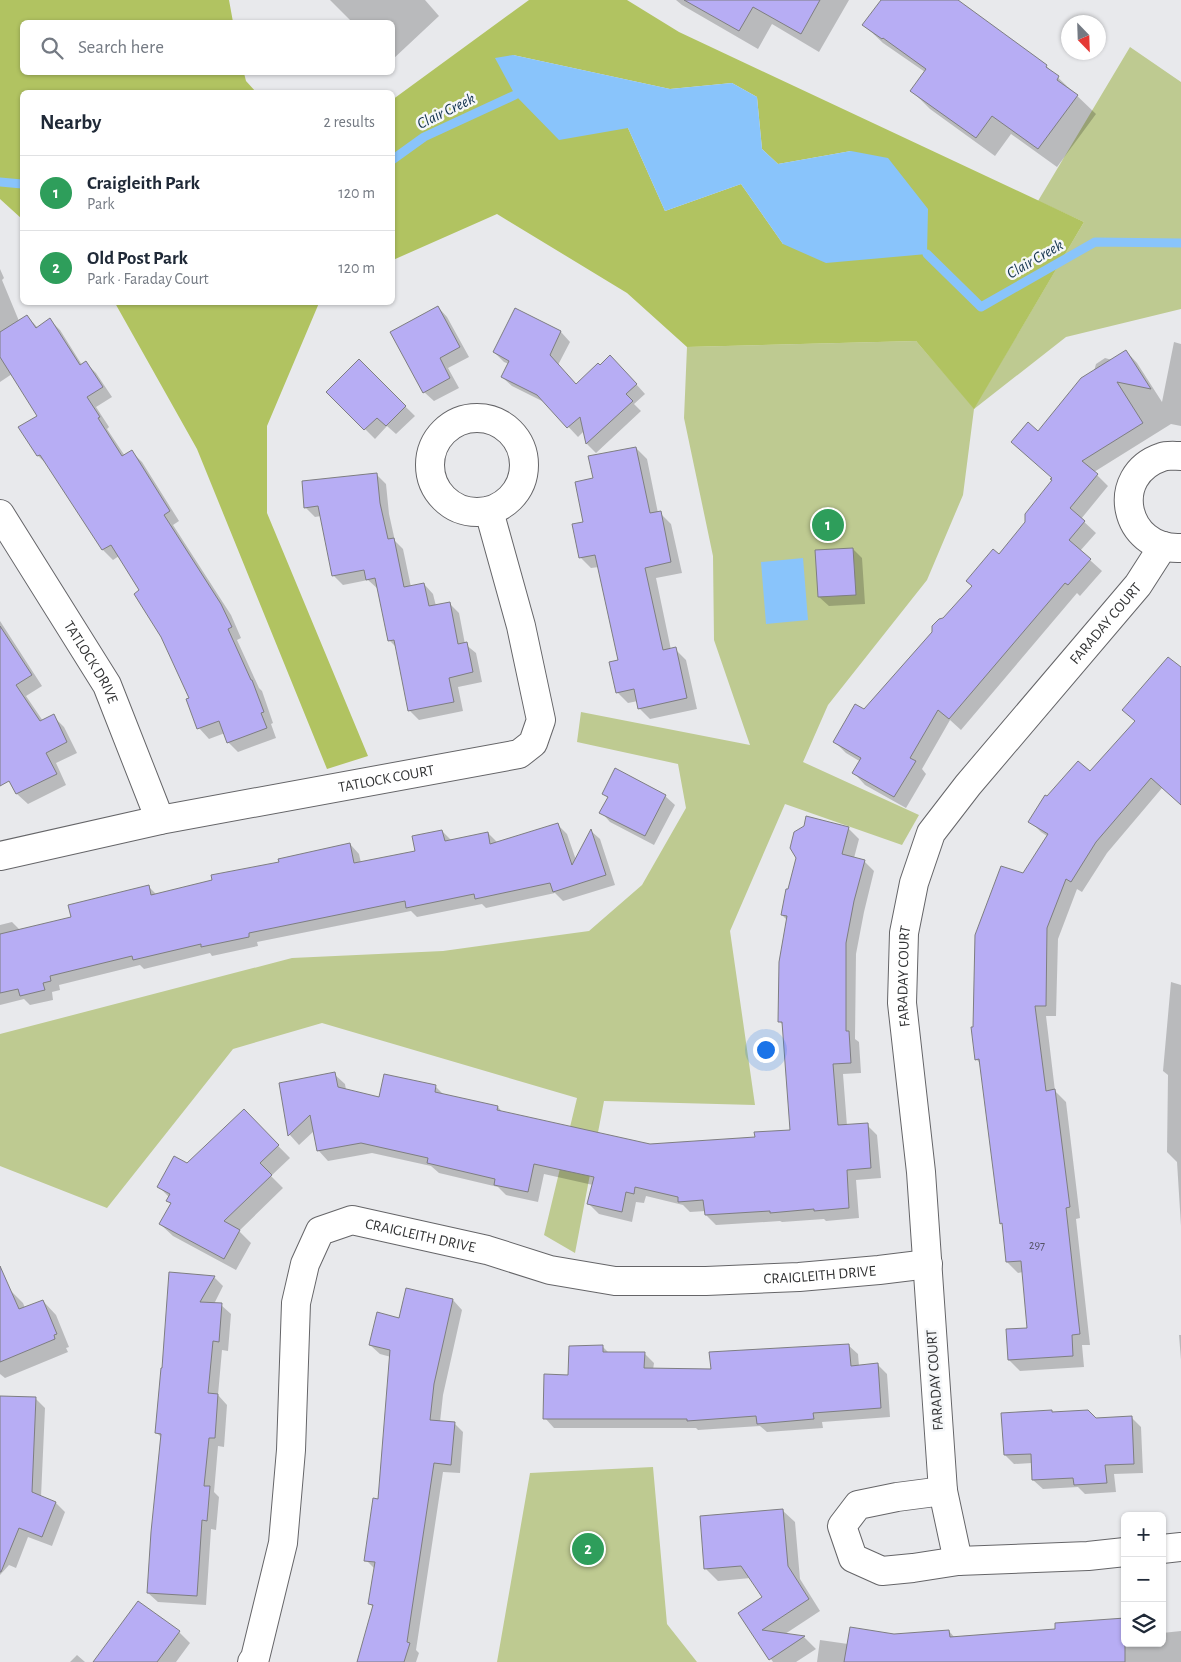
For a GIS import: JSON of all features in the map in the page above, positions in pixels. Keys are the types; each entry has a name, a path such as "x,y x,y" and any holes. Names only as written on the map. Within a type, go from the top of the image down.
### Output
{"street":[{"name":"FARADAY COURT","path":"958,1561 943,1492 928,1264 902,1003 904,933 914,883 931,834 968,785 1172,547 1153,543 1145,538 1134,525 1128,500 1132,484 1141,470 1149,463 1163,456 1181,456"},
{"name":"TATLOCK COURT","path":"0,856 160,820 519,754 533,743 541,720 521,626 489,510"},
{"name":"TATLOCK DRIVE","path":"0,514 107,685 160,820"},
{"name":"CRAIGLEITH DRIVE","path":"252,1662 255,1658 283,1543 291,1450 296,1303 305,1264 320,1230 352,1220 487,1250 550,1270 615,1281 706,1281 799,1277 928,1264"},
{"path":"943,1492 897,1497 858,1505 842,1526 853,1558 882,1571 958,1561 1088,1556 1121,1552"},
{"path":"1166,1548 1181,1547"}],"green space":[{"path":"0,0 229,0 233,20 20,20 20,75 244,75 246,81 254,90 20,90 20,217 0,199"},
{"path":"529,0 627,0 679,32 1084,222 974,409 916,341 687,347 627,293 497,214 395,259 395,98","holes":["513,55 670,89 732,83 757,97 762,149 778,164 851,151 783,244 741,184 665,211 628,128"]},
{"path":"1130,47 1181,82 1181,309 1066,337 974,409 963,495 927,580 828,705 803,762 919,815 902,845 785,804 730,931 755,1105 604,1101 575,1253 544,1235 577,1098 322,1023 233,1049 107,1208 0,1166 0,1034 292,958 443,951 589,931 642,885 686,808 678,764 577,742 581,712 750,745 714,640 713,556 684,418 687,347 916,341 974,408 1084,222 1038,201"},
{"path":"116,305 318,305 267,426 267,513 368,756 327,769 197,449"},
{"path":"653,1467 667,1624 697,1662 497,1662 530,1473"}],"water":[{"path":"513,55 670,89 732,83 757,97 762,149 778,164 851,151 888,158 928,209 927,254 826,263 783,244 741,184 665,211 628,128 559,140 515,95 495,58"},
{"path":"803,558 808,620 766,624 761,562"}],"building":[{"path":"684,0 820,0 801,34 753,7 739,31"},
{"path":"881,0 958,0 1047,65 1046,67 1059,76 1057,80 1078,95 1038,149 992,116 976,138 910,91 926,69 862,25"},
{"path":"438,306 460,347 440,358 450,378 423,393 390,332"},
{"path":"515,308 561,331 550,355 576,384 598,363 600,365 610,355 637,384 626,394 633,401 586,444 580,417 567,428 537,395 501,377 509,361 493,352"},
{"path":"27,315 36,328 50,318 80,365 86,361 103,387 87,397 122,456 132,450 170,511 164,515 221,604 232,627 228,629 252,680 264,712 261,713 267,728 227,743 219,721 197,729 186,699 189,698 161,637 134,594 139,590 111,545 102,550 40,455 37,456 18,427 37,416 0,357 0,332"},
{"path":"1126,350 1151,389 1117,382 1143,423 1082,461 1098,474 1070,508 1085,521 1069,540 1091,559 1068,585 1065,583 949,719 938,710 910,758 916,761 894,797 852,773 861,758 833,742 855,704 864,709 932,632 932,626 939,619 943,618 972,586 966,581 993,549 999,554 1025,522 1025,514 1052,480 1011,442 1028,422 1038,431 1081,378"},
{"path":"359,359 406,406 386,426 377,418 364,430 326,392"},
{"path":"636,447 650,513 661,511 671,562 645,568 663,650 676,647 687,698 638,709 634,689 616,693 609,662 618,660 595,555 579,558 572,524 583,522 575,482 593,478 588,456"},
{"path":"377,473 380,503 388,539 394,538 404,587 424,583 429,606 450,602 458,644 467,642 473,672 449,678 454,702 408,711 394,640 388,641 375,578 366,580 364,570 332,576 318,506 304,508 302,481"},
{"path":"853,548 856,595 818,597 815,550"},
{"path":"0,626 32,675 16,685 40,721 54,714 67,742 46,753 57,774 16,794 9,781 0,786"},
{"path":"1168,657 1181,667 1181,805 1151,778 1096,842 1071,882 1066,879 1047,928 1046,1006 1035,1006 1046,1091 1055,1089 1070,1207 1066,1208 1080,1334 1072,1335 1073,1356 1008,1360 1006,1329 1027,1328 1021,1261 1006,1262 979,1059 975,1060 971,1027 973,1027 975,935 1001,866 1023,873 1048,834 1028,822 1045,795 1047,796 1078,761 1090,771 1135,721 1122,710"},
{"path":"615,768 666,795 645,836 599,813 608,797 602,794"},
{"path":"806,816 849,827 842,854 865,860 854,901 846,943 846,1031 849,1031 851,1063 833,1064 838,1125 868,1123 871,1168 847,1170 849,1208 705,1215 703,1200 678,1202 678,1197 635,1187 634,1194 626,1192 622,1212 587,1204 594,1177 534,1164 528,1192 494,1185 495,1179 427,1163 428,1158 361,1143 317,1151 310,1115 288,1136 279,1083 335,1072 338,1087 379,1097 384,1074 436,1085 435,1092 498,1106 497,1110 650,1144 755,1137 754,1132 790,1130 782,1022 778,1022 779,962 787,916 781,915 786,889 788,889 796,858 790,848 794,832 804,826"},
{"path":"558,823 572,865 591,829 606,875 553,892 550,883 475,899 474,894 406,908 405,901 249,933 249,937 201,947 201,944 133,960 132,956 50,976 51,981 43,983 45,990 20,996 18,989 0,993 0,934 71,917 68,905 149,885 151,895 212,880 211,875 279,862 278,859 350,843 354,863 415,851 412,836 442,830 445,841 488,832 490,844"},
{"path":"244,1109 279,1145 260,1163 272,1175 224,1221 240,1230 224,1259 159,1224 171,1203 166,1201 170,1194 157,1187 174,1156 187,1163"},
{"path":"0,1266 19,1309 43,1300 57,1334 54,1335 55,1339 0,1362"},
{"path":"169,1272 215,1276 200,1302 222,1303 219,1342 213,1341 208,1393 218,1394 215,1438 209,1438 204,1486 210,1486 207,1521 202,1520 197,1596 147,1593 161,1434 155,1433"},
{"path":"406,1288 453,1299 434,1384 430,1420 455,1422 451,1465 434,1463 407,1642 410,1643 404,1662 357,1662 373,1605 368,1604 375,1562 364,1561 373,1498 378,1499 390,1350 369,1345 377,1312 399,1318"},
{"path":"849,1344 851,1366 878,1363 881,1408 813,1413 814,1419 757,1424 756,1416 687,1421 687,1419 543,1419 544,1374 568,1375 569,1346 603,1345 603,1352 645,1352 644,1368 711,1369 709,1352"},
{"path":"0,1396 36,1397 32,1492 56,1502 42,1537 19,1528 1,1572 0,1572"},
{"path":"1052,1410 1052,1412 1088,1410 1096,1418 1132,1416 1134,1464 1105,1465 1107,1483 1074,1485 1073,1478 1032,1480 1031,1454 1004,1455 1001,1413"},
{"path":"783,1509 788,1566 809,1599 762,1630 805,1636 769,1660 738,1613 762,1597 741,1566 704,1569 700,1516"},
{"path":"138,1601 180,1631 157,1662 93,1662"},
{"path":"1121,1618 1121,1647 1125,1647 1125,1662 844,1662 850,1627 894,1634 949,1630 950,1637 1055,1629 1055,1623"}],"waterway":[{"name":"Clair Creek","path":"395,158 424,137 515,95"},
{"name":"Clair Creek","path":"0,182 20,184"},
{"name":"Clair Creek","path":"927,254 981,307 1095,242 1181,243"}],"place":[{"name":"Craigleith Park","path":"828,525"},
{"name":"Old Post Park","path":"588,1549"}]}
